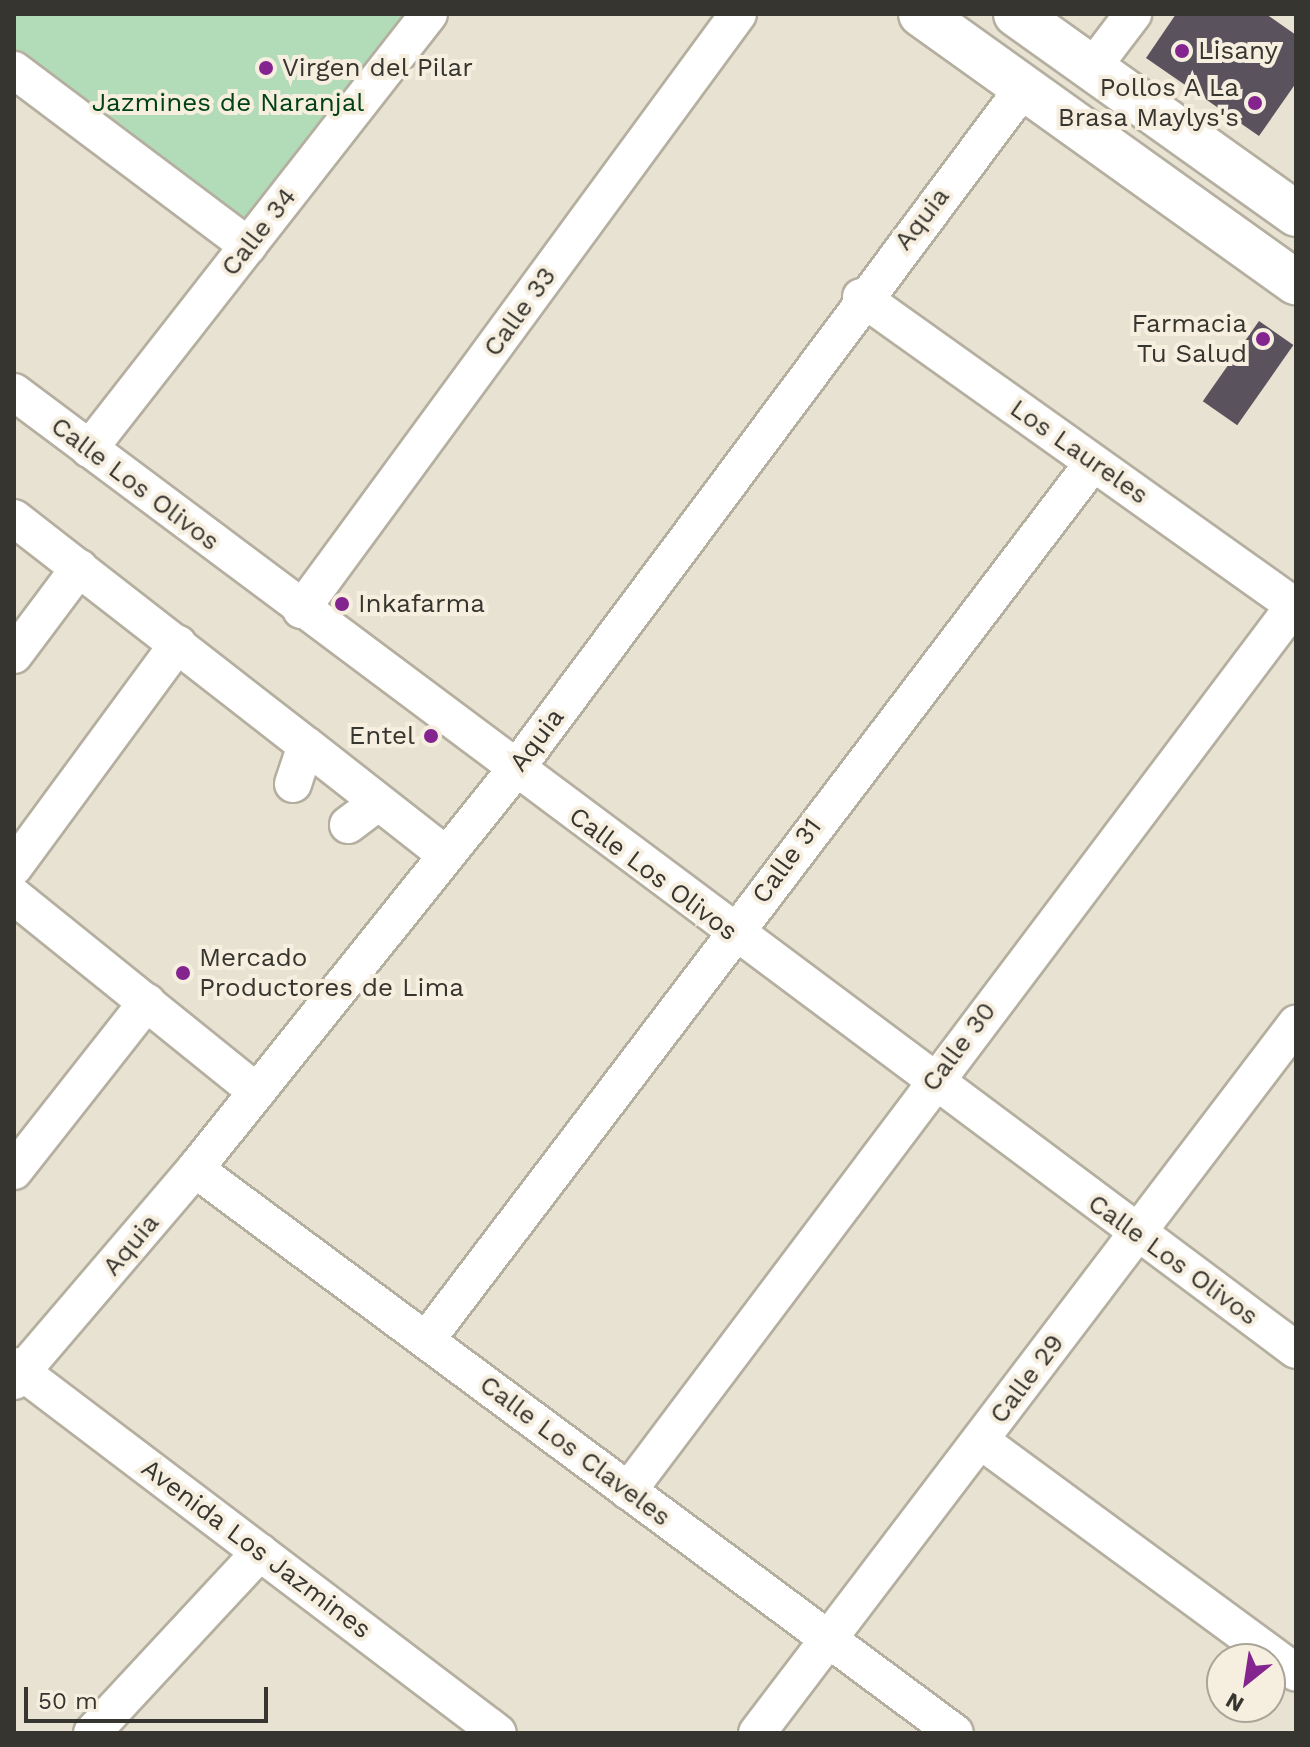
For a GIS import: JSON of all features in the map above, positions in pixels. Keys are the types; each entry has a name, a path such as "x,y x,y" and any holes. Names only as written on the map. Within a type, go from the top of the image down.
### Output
{"main road":[{"path":"921,14 1296,282"},
{"path":"1016,14 1296,214"}],"street":[{"name":"Calle 34","path":"89,449 429,14"},
{"name":"Calle 33","path":"301,610 738,14"},
{"path":"1092,68 1133,14"},
{"path":"14,70 248,246"},
{"name":"Aquia","path":"17,1373 195,1169 515,770 861,297 1024,87"},
{"name":"Los Laureles","path":"861,297 1295,606"},
{"name":"Calle Los Olivos","path":"14,392 931,1084 1296,1350"},
{"name":"Calle 31","path":"427,1339 1093,463"},
{"path":"14,518 445,854"},
{"path":"14,655 79,568"},
{"name":"Calle 30","path":"628,1491 931,1084 1295,606"},
{"path":"14,867 178,644"},
{"path":"293,784 306,745"},
{"path":"348,825 377,803"},
{"path":"19,900 257,1092"},
{"path":"14,1171 147,1002"},
{"name":"Calle 29","path":"757,1733 1296,1024"},
{"name":"Calle Los Claveles","path":"195,1169 955,1733"},
{"name":"Avenida Los Jazmines","path":"17,1373 498,1733"},
{"path":"981,1441 1296,1672"},
{"path":"92,1733 260,1552"}],"green space":[{"name":"Jazmines de Naranjal","path":"14,14 401,14 408,19 245,226 14,54"}],"building":[{"path":"1176,14 1266,14 1296,35 1296,83 1259,136 1146,58"},
{"path":"1259,321 1293,345 1237,425 1203,401"}],"place":[{"name":"Lisany","path":"1182,51"},
{"name":"Virgen del Pilar","path":"266,68"},
{"name":"Pollos A La Brasa Maylys's","path":"1255,103"},
{"name":"Farmacia Tu Salud","path":"1263,339"},
{"name":"Inkafarma","path":"342,604"},
{"name":"Entel","path":"431,736"},
{"name":"Mercado Productores de Lima","path":"183,973"}]}
